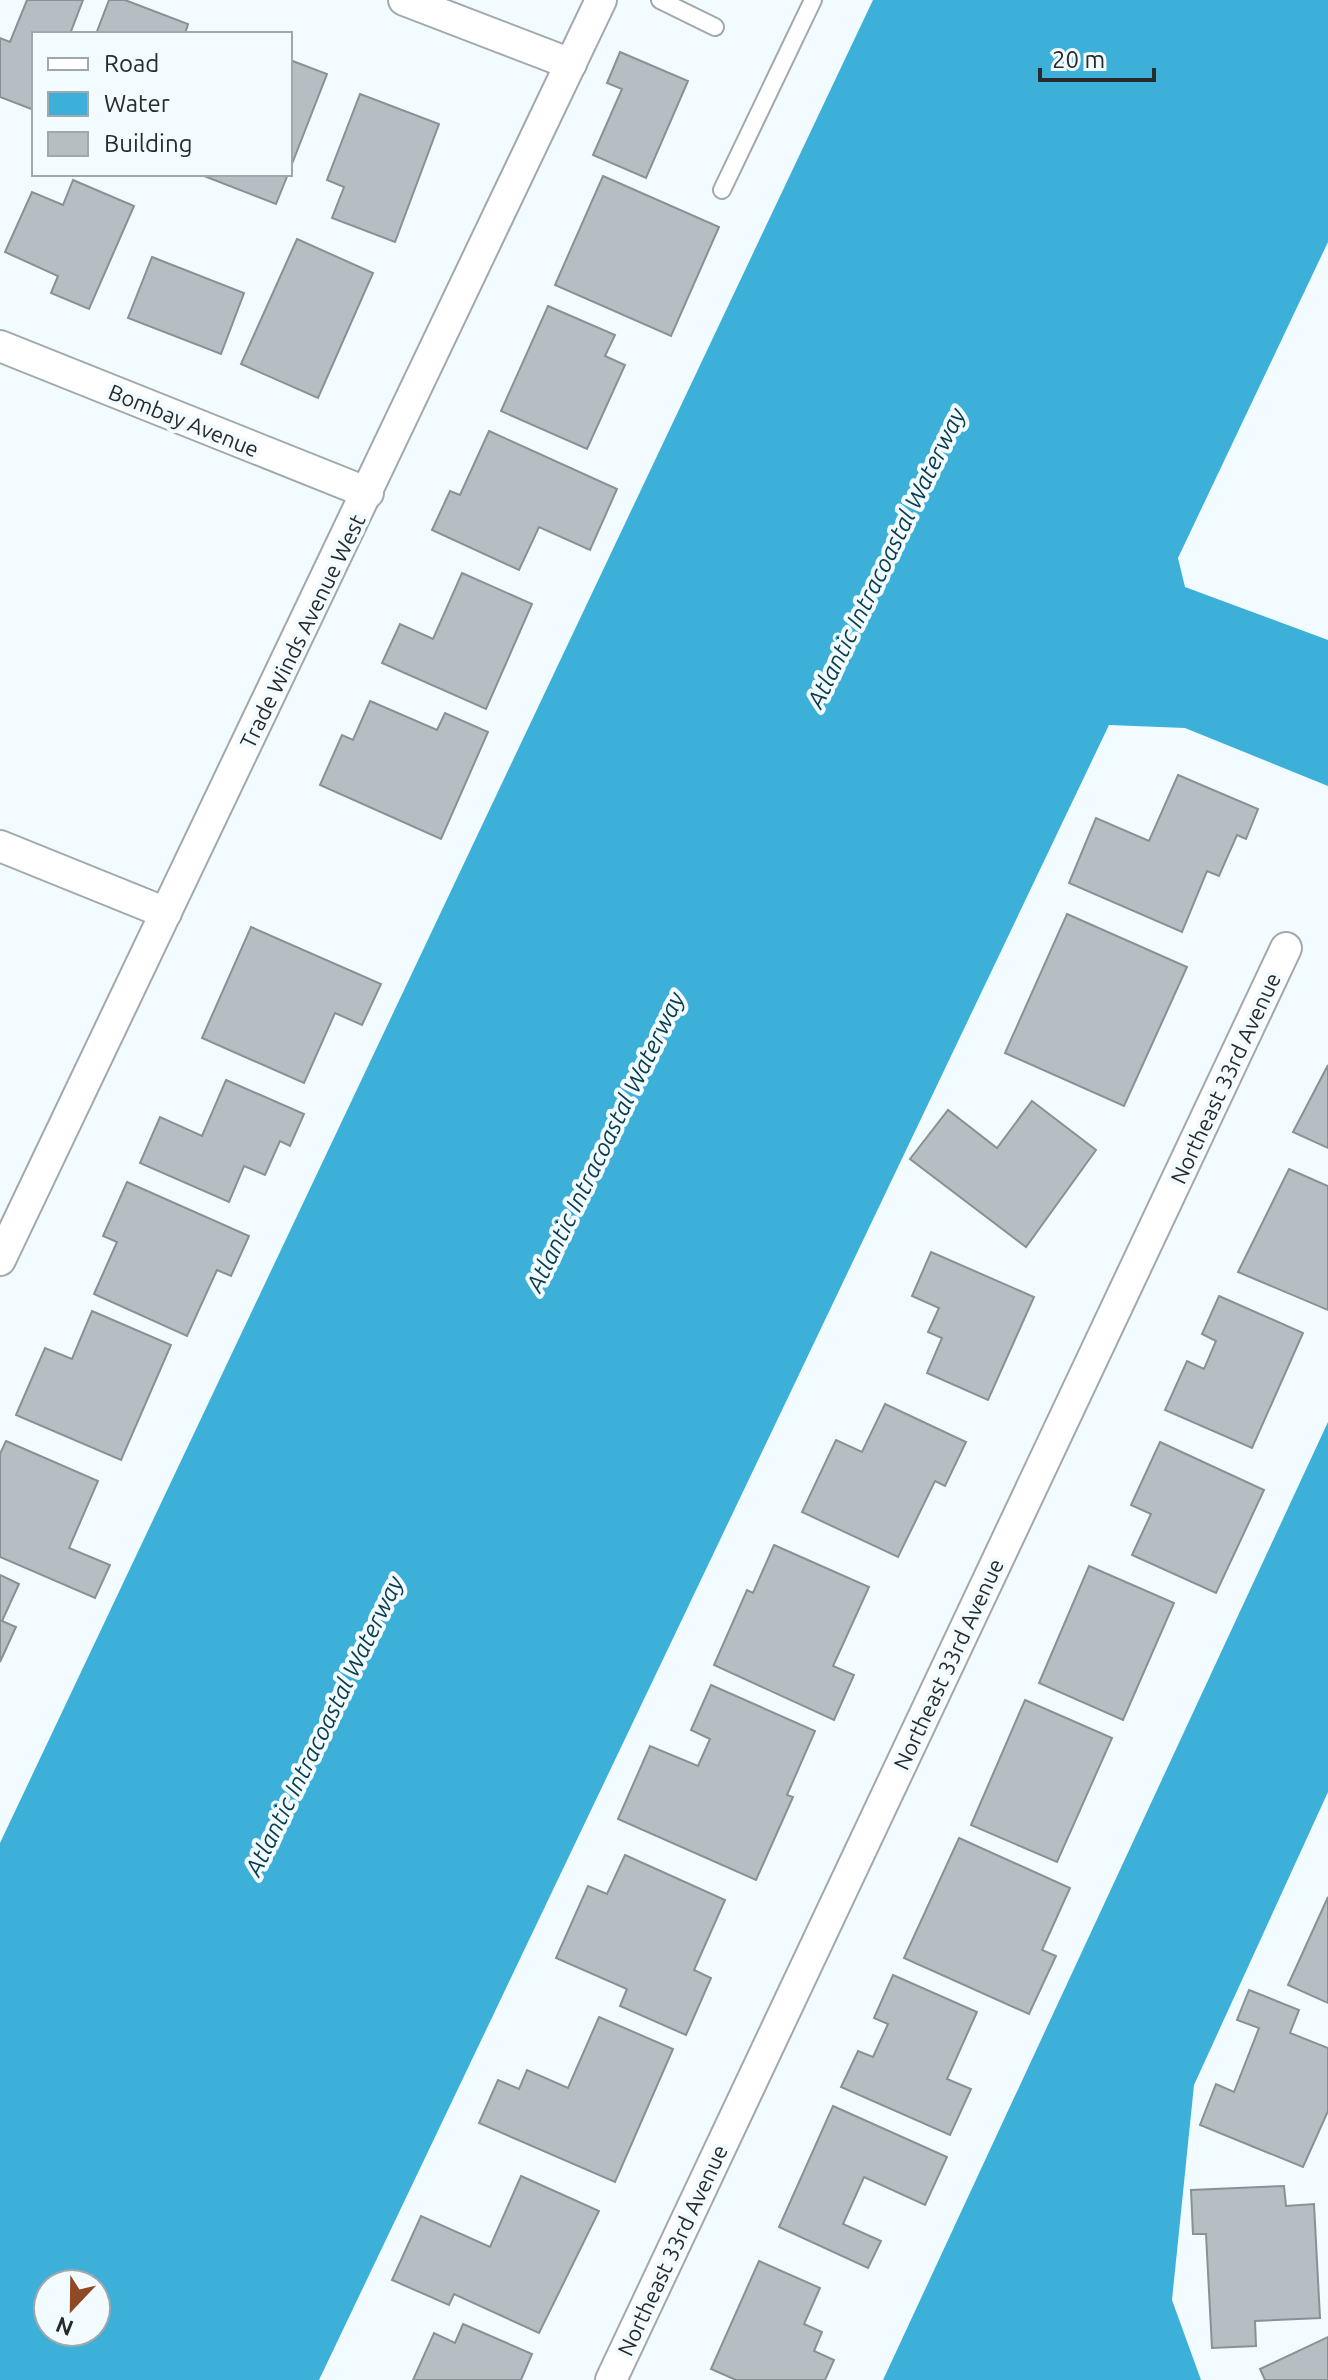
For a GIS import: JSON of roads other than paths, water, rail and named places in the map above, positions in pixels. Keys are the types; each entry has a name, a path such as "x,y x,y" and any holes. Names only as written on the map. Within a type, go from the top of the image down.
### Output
{"street":[{"path":"404,0 571,64"},
{"name":"Trade Winds Avenue West","path":"0,1260 601,0"},
{"name":"Bombay Avenue","path":"0,346 368,493"},
{"path":"0,846 166,913"},
{"name":"Northeast 33rd Avenue","path":"611,2380 1286,948"}],"lane":[{"path":"660,0 715,27"},
{"path":"722,190 813,0"}],"water":[{"name":"Atlantic Intracoastal Waterway","path":"873,0 1328,0 1328,242 1178,558 1185,587 1328,640 1328,786 1185,728 1109,725 319,2380 0,2380 0,1843"},
{"path":"1328,1422 1328,1792 1194,2085 1172,2300 1201,2380 883,2380"}]}
